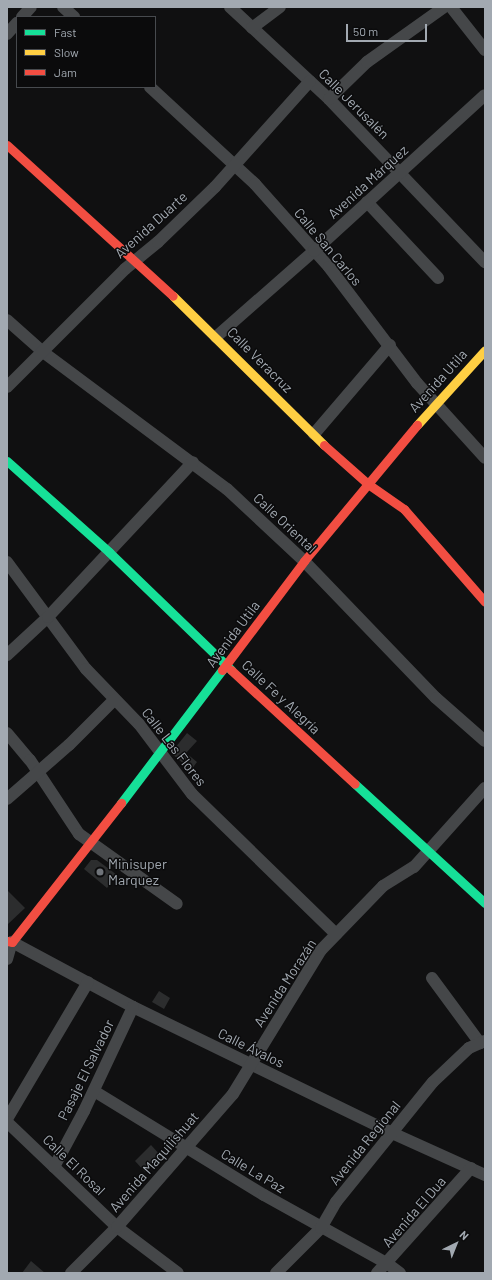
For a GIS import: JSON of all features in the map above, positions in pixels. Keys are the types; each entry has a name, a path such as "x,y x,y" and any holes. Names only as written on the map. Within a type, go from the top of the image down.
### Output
{"street":[{"path":"23,16 31,7"},
{"path":"63,7 73,16"},
{"name":"Calle Jerusalén","path":"230,7 329,99 485,262"},
{"path":"252,28 280,7"},
{"path":"329,99 367,62 444,7"},
{"path":"451,7 485,50"},
{"path":"7,34 16,24"},
{"name":"Avenida Duarte","path":"7,387 136,260 215,187 310,81"},
{"name":"Calle San Carlos","path":"151,88 235,164 314,251 390,345 417,383 485,458"},
{"name":"Avenida Márquez","path":"216,336 314,251 485,95"},
{"name":"Calle Veracruz","path":"7,145 136,260 216,336 314,434 368,484 404,509 485,602"},
{"path":"368,202 438,278"},
{"name":"Calle Oriental","path":"7,320 43,352 193,462 304,561 436,698 485,741"},
{"path":"314,434 390,345"},
{"name":"Avenida Utila","path":"10,941 91,843 159,751 227,666 304,561 435,403 485,350"},
{"name":"Calle Fe y Alegría","path":"7,461 109,552 227,666 485,903"},
{"path":"7,656 48,617 193,462"},
{"name":"Calle Las Flores","path":"7,562 86,668 114,700 139,724 192,794 336,934"},
{"path":"7,799 38,772 114,700"},
{"path":"7,732 38,772 79,834 177,904"},
{"name":"Avenida Morazán","path":"251,1064 321,950 383,886 414,867 485,788"},
{"path":"7,959 10,941"},
{"name":"Calle Ávalos","path":"10,941 133,1007 392,1133 485,1175"},
{"path":"432,978 483,1042"},
{"path":"7,1119 88,982"},
{"name":"Pasaje El Salvador","path":"54,1167 94,1091 133,1007"},
{"name":"Avenida Regional","path":"276,1273 321,1228 336,1202 433,1082 469,1048 483,1042"},
{"name":"Avenida Maquilishuat","path":"71,1273 117,1226 233,1094 251,1064"},
{"name":"Calle La Paz","path":"94,1091 186,1148 321,1228 388,1264 400,1273"},
{"name":"Calle El Rosal","path":"7,1122 117,1226 178,1273"},
{"name":"Avenida El Dua","path":"377,1273 388,1264 471,1168"}],"building":[{"path":"187,733 197,741 186,753 197,762 191,770 171,753"},
{"name":"Minisuper Marquez","path":"91,860 97,860 117,875 107,888 84,869"},
{"path":"7,890 25,908 7,925"},
{"path":"159,991 170,998 164,1009 152,1002"},
{"path":"151,1145 161,1156 145,1172 135,1161"},
{"path":"31,1261 45,1273 22,1273"}],"traffic: fast":[{"path":"7,461 109,552 231,670"},
{"path":"121,803 222,670"},
{"path":"355,784 485,903"}],"traffic: slow":[{"path":"173,296 324,445"},
{"path":"417,425 485,350"}],"traffic: jam":[{"path":"7,145 173,296"},
{"path":"222,670 304,561 417,425"},
{"path":"324,445 368,484 404,509 485,602"},
{"path":"231,670 355,784"},
{"path":"7,941 12,942 121,803"}],"place":[{"name":"Minisuper Marquez","path":"100,872"}]}
